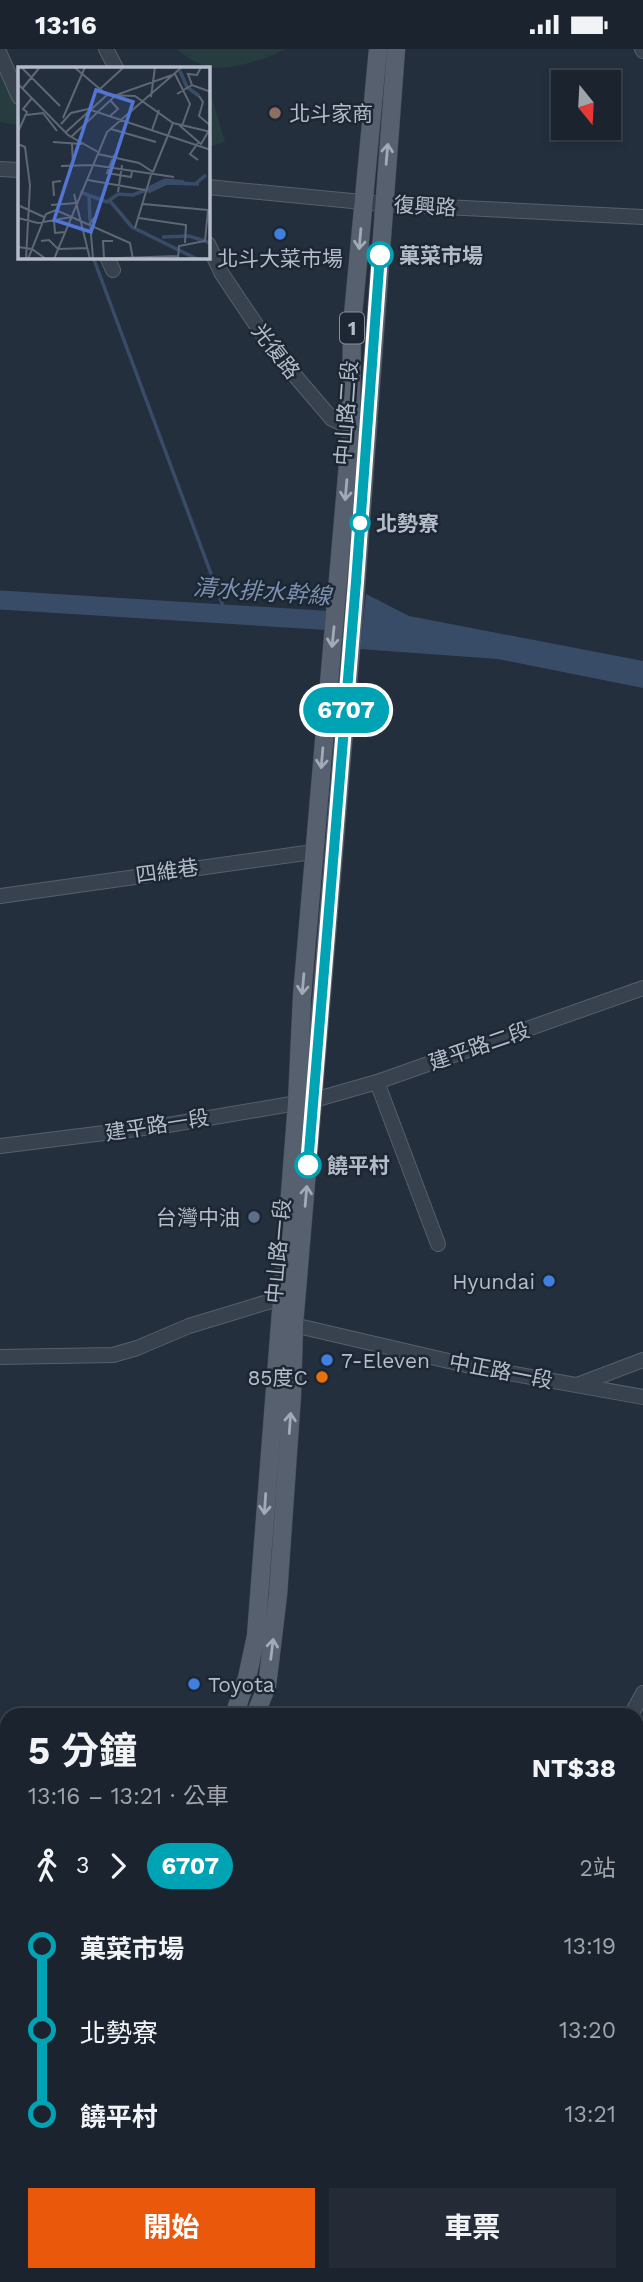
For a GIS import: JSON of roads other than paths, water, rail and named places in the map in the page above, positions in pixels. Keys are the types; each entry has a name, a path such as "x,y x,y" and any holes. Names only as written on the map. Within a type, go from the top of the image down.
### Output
{"main road":[{"name":"中山路二段","path":"359,432 352,326 377,49"},
{"name":"中山路二段","path":"345,611 359,432 396,49"},
{"name":"中山路一段","path":"236,1708 247,1678 256,1636 305,1102 334,849 350,664 345,611"},
{"name":"中山路一段","path":"305,1102 302,996 331,665 345,611"},
{"name":"中山路一段","path":"258,1708 267,1686 278,1595 292,1395 286,1323"}],"street":[{"path":"106,49 115,67"},
{"path":"0,54 18,95"},
{"path":"0,169 18,170"},
{"name":"復興路","path":"210,187 363,203 643,217"},
{"name":"光復路","path":"210,248 222,274 273,351 332,419 359,432"},
{"name":"四維巷","path":"0,895 334,849"},
{"name":"建平路二段","path":"305,1102 377,1082 643,988"},
{"path":"377,1082 438,1244"},
{"name":"建平路一段","path":"0,1146 168,1125 305,1102"},
{"path":"0,1357 113,1355 189,1326 289,1298"},
{"name":"中正路一段","path":"286,1323 458,1363 643,1397"},
{"path":"576,1385 643,1360"}],"water":[{"path":"366,594 409,616 643,661 643,688 498,659 360,649"}],"waterway":[{"path":"94,259 226,614"},
{"name":"清水排水幹線","path":"0,600 352,622"}],"place":[{"name":"北斗家商","path":"275,113"},
{"name":"北斗大菜市場","path":"280,234"},
{"name":"菓菜市場","path":"380,255"},
{"name":"北勢寮","path":"360,523"},
{"name":"饒平村","path":"308,1165"},
{"name":"台灣中油","path":"254,1217"},
{"name":"Hyundai","path":"549,1281"},
{"name":"7-Eleven","path":"327,1360"},
{"name":"85度C","path":"322,1377"},
{"name":"Toyota","path":"194,1684"}]}
